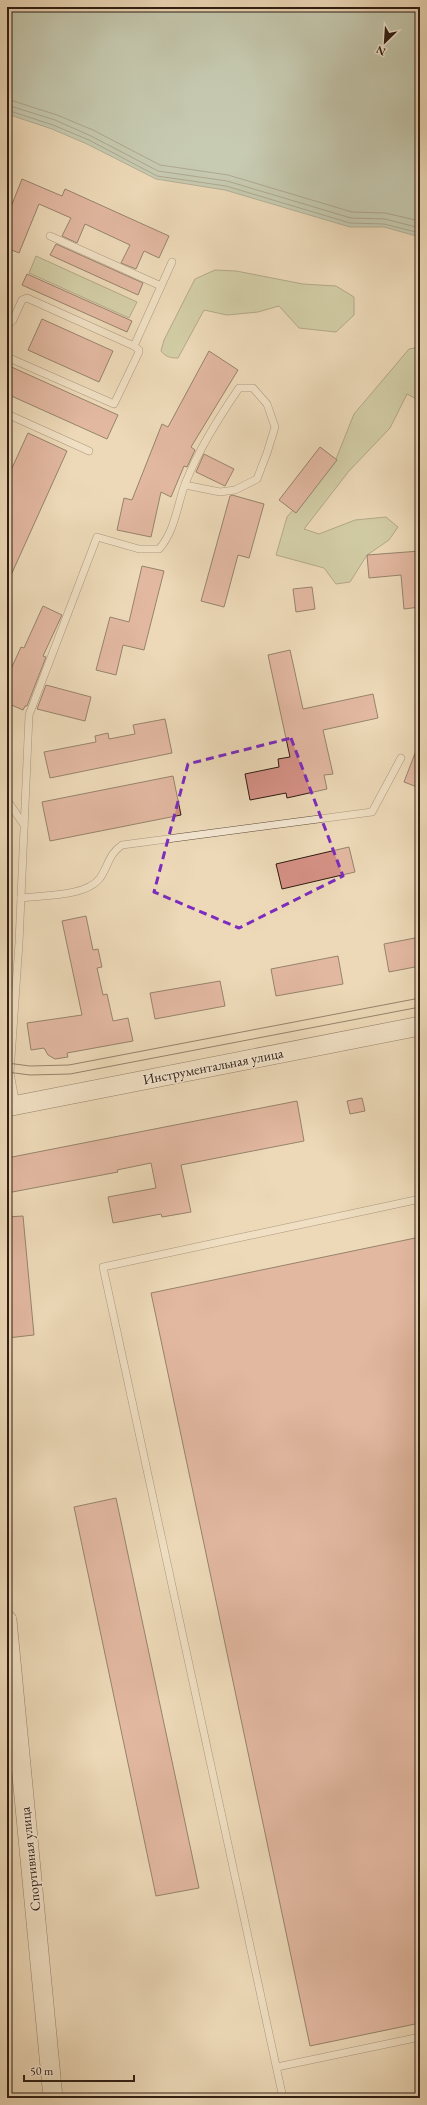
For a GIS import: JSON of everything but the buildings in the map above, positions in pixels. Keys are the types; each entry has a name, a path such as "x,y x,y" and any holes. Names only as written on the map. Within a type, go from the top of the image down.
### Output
{"street":[{"name":"Инструментальная улица","path":"12,1106 420,1026"},
{"name":"Спортивная улица","path":"7,1620 53,2098"}],"lane":[{"path":"50,236 161,286"},
{"path":"134,346 172,262"},
{"path":"7,326 13,320 22,300 27,298 134,346 139,350 114,404 7,357"},
{"path":"12,1106 10,1073 21,898 29,715 97,538 139,549 160,549 168,539 185,485 209,432 239,388 253,388 267,404 275,427 268,454 257,479 235,490 220,492 185,485"},
{"path":"7,414 89,451"},
{"path":"21,898 80,892 99,879 113,852 122,845 372,812 401,758"},
{"path":"7,800 24,825"},
{"path":"283,2098 103,1267 420,1199"},
{"path":"277,2066 420,2037"}],"highlighted area":[{"path":"291,738 343,876 239,928 154,892 188,764"}],"shaded area":[{"path":"36,256 137,302 129,318 29,273"},
{"path":"215,270 236,271 303,284 336,286 354,297 354,315 336,332 299,328 279,306 258,312 227,315 204,310 178,358 166,356 161,351 164,340 195,279"},
{"path":"420,347 420,401 407,394 390,428 349,471 304,529 319,534 355,520 386,517 398,527 389,540 367,555 350,582 336,584 324,568 276,555 287,517 336,459 354,414 409,349"}],"water":[{"path":"7,7 420,7 420,237 384,227 350,227 225,190 156,179 87,144 52,129 7,114"}],"tram line":[{"path":"7,1063 30,1066 69,1065 420,998"},
{"path":"7,1072 30,1075 70,1074 420,1007"}]}
